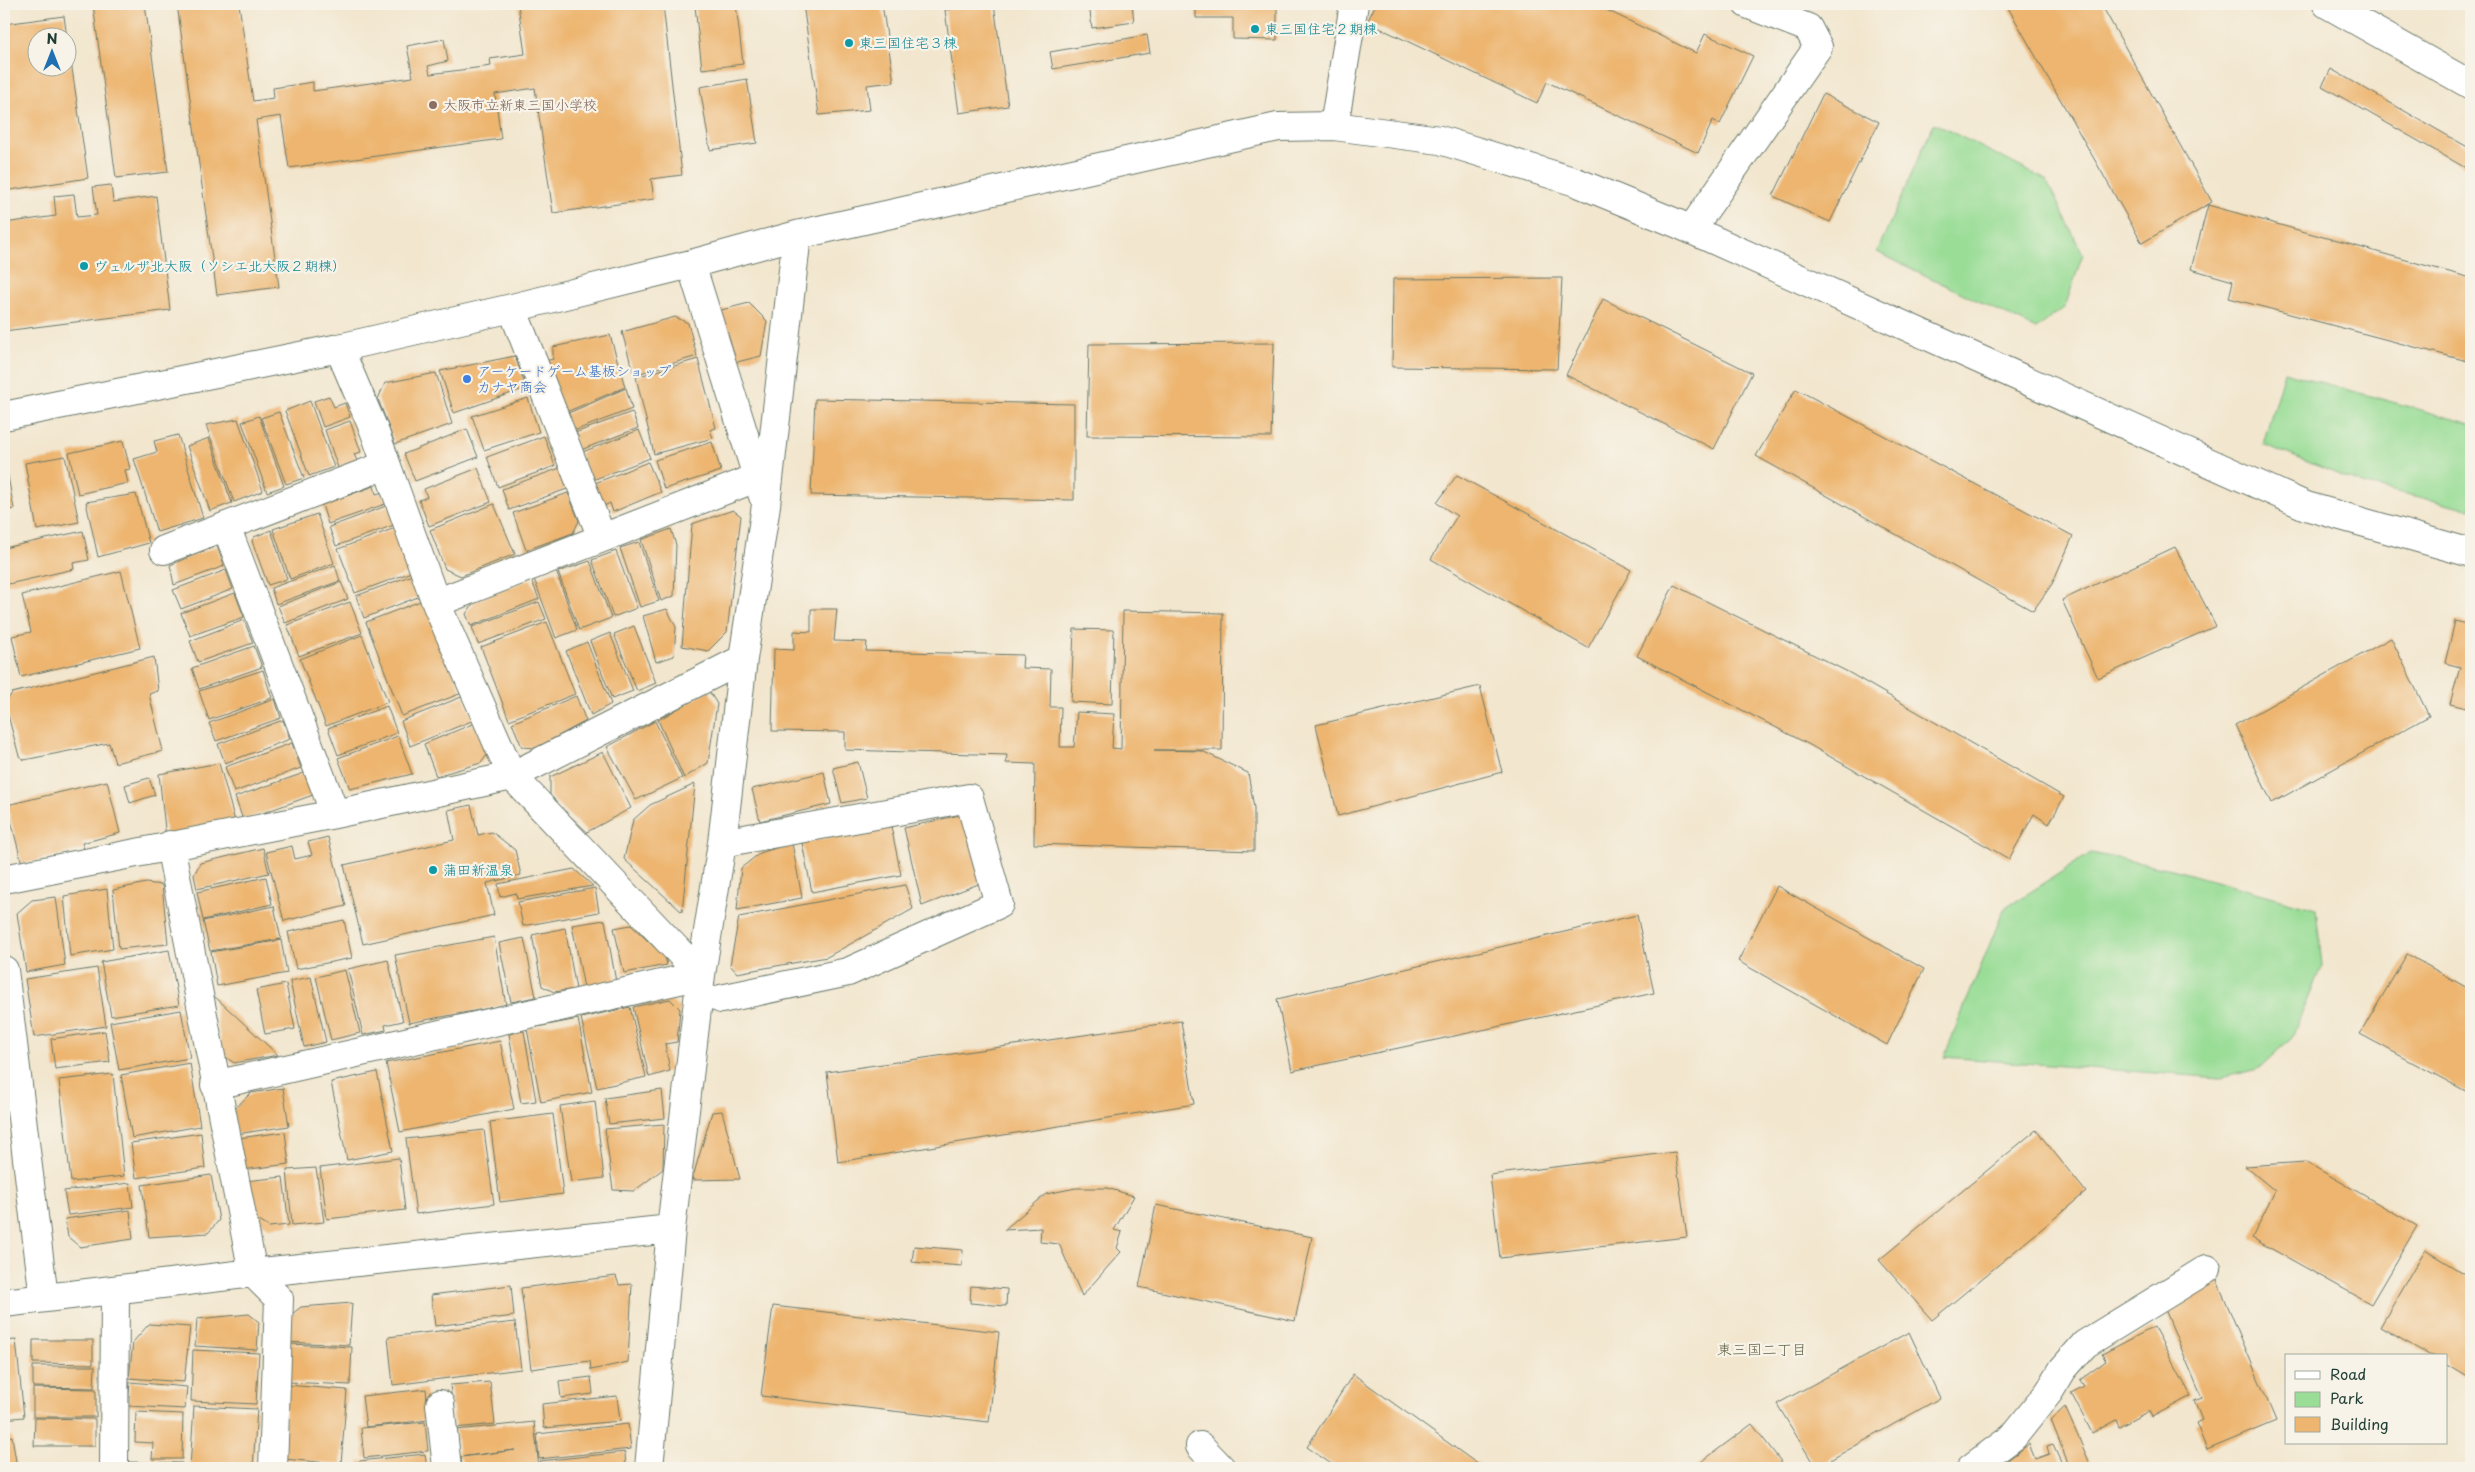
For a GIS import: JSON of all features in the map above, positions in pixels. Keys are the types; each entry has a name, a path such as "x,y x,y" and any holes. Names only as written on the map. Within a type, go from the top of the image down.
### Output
{"street":[{"path":"1334,126 1354,4"},
{"path":"1691,230 1818,47 1808,28 1747,4"},
{"path":"2327,4 2471,86"},
{"path":"4,416 339,348 691,264 797,235 1278,128 1334,126 1440,140 1576,182 1691,230 2306,506 2471,553"},
{"path":"649,1468 671,1229 701,975 722,842 743,659 766,505 797,235"},
{"path":"691,264 756,478 766,505"},
{"path":"512,308 602,538"},
{"path":"339,348 374,430 436,603 512,776 701,975"},
{"path":"164,550 386,465"},
{"path":"436,603 756,478"},
{"path":"226,526 335,814"},
{"path":"4,879 335,814 512,776 743,659"},
{"path":"721,1000 848,972 999,904 970,798 722,842"},
{"path":"170,845 253,1273 279,1299 273,1468"},
{"path":"4,970 44,1298"},
{"path":"216,1084 701,975"},
{"path":"4,1303 253,1273 671,1229"},
{"path":"1971,1468 2013,1437 2049,1392 2063,1369 2085,1344 2207,1269"},
{"path":"114,1468 115,1290"},
{"path":"440,1404 447,1468"},
{"path":"1200,1446 1221,1468"}],"green space":[{"path":"1934,123 2046,180 2083,254 2065,307 2036,329 1877,252"},
{"path":"2284,372 2471,424 2471,509 2362,484 2263,444"},
{"path":"2091,853 2172,869 2316,909 2322,965 2291,1039 2259,1069 2220,1078 1944,1057 2004,909"}],"building":[{"path":"93,4 145,4 168,172 116,178"},
{"path":"177,4 239,4 253,101 274,98 273,88 313,82 313,91 413,77 407,46 444,39 448,61 428,66 430,74 491,66 490,59 525,54 518,4 663,4 682,175 651,179 654,199 553,213 535,88 495,94 501,139 289,168 281,116 256,120 279,287 217,295"},
{"path":"736,4 743,64 702,69 695,6"},
{"name":"東三国住宅３棟","path":"803,4 882,4 894,82 867,85 870,110 819,115"},
{"path":"994,4 1008,106 959,113 945,10"},
{"path":"1089,4 1132,4 1134,22 1092,28"},
{"name":"東三国住宅２期棟","path":"1196,4 1277,4 1277,40 1233,39 1233,18 1196,18"},
{"path":"1376,4 1594,4 1696,53 1705,34 1753,56 1720,124 1713,120 1698,153 1547,82 1537,103 1367,22"},
{"path":"2006,4 2101,4 2212,202 2142,243"},
{"path":"64,16 66,28 28,28 28,78 73,78 88,178 4,191 4,24"},
{"path":"1147,35 1150,53 1053,69 1050,52"},
{"path":"2331,69 2471,149 2471,171 2322,86"},
{"path":"747,79 757,143 710,150 700,87"},
{"path":"1823,94 1879,122 1830,222 1773,196"},
{"name":"ヴェルザ北大阪（ソシエ北大阪２期棟）","path":"111,185 113,202 156,196 170,310 4,331 4,223 56,216 54,196 74,194 77,217 97,215 93,187"},
{"path":"2208,205 2471,278 2471,362 2229,298 2233,281 2191,269"},
{"path":"1562,278 1557,369 1392,367 1393,279"},
{"path":"1603,299 1752,373 1714,449 1566,375"},
{"path":"749,303 767,321 761,356 729,364 717,311"},
{"path":"675,317 688,323 697,356 634,375 622,332"},
{"path":"610,335 625,387 564,413 545,361 553,359 553,347"},
{"path":"1274,343 1271,437 1087,436 1089,344"},
{"path":"515,356 526,388 454,413 440,371"},
{"path":"698,359 716,428 710,430 713,438 654,454 636,377"},
{"path":"436,373 452,424 395,444 378,399 385,383"},
{"path":"626,388 632,409 571,432 564,415"},
{"path":"1796,389 2073,536 2052,584 2033,611 1756,456"},
{"path":"329,396 334,407 345,403 350,417 323,427 314,401"},
{"path":"528,398 539,432 484,450 472,416"},
{"path":"815,399 1074,404 1074,500 811,495"},
{"path":"310,401 334,467 309,476 285,411"},
{"path":"279,412 304,478 286,484 261,418"},
{"path":"632,412 638,428 578,451 572,434"},
{"path":"259,416 284,486 267,492 242,422"},
{"path":"238,419 263,491 234,502 206,425"},
{"path":"350,421 361,452 354,454 357,461 338,468 325,430"},
{"path":"467,429 478,457 415,481 404,454"},
{"path":"639,430 650,458 590,481 580,453"},
{"path":"178,435 203,518 157,532 134,459 157,452 154,441"},
{"path":"544,436 555,466 498,487 487,457"},
{"path":"209,438 232,503 210,511 187,446"},
{"path":"123,441 130,469 125,470 128,483 78,494 69,453"},
{"path":"712,442 721,471 664,489 655,460"},
{"path":"65,456 79,522 37,530 25,463"},
{"path":"648,462 661,492 613,512 610,503 600,508 590,485"},
{"path":"478,468 491,502 429,526 419,500 427,497 424,489"},
{"path":"560,468 567,489 509,510 502,489"},
{"path":"7,471 14,509 4,511 4,472"},
{"path":"1457,475 1631,570 1588,648 1431,559 1457,516 1437,503"},
{"path":"374,486 376,494 383,492 388,503 328,524 322,505"},
{"path":"568,493 579,521 573,533 526,550 513,513"},
{"path":"136,494 149,543 98,557 86,502"},
{"path":"494,504 515,554 461,576 445,569 430,530"},
{"path":"389,505 397,524 336,546 329,527"},
{"path":"733,510 741,516 727,632 708,651 682,646 692,524"},
{"path":"317,514 334,563 290,579 273,529"},
{"path":"398,527 414,571 355,593 338,549"},
{"path":"671,529 676,545 674,596 661,601 641,540"},
{"path":"271,530 287,579 268,585 252,541 254,537"},
{"path":"83,531 89,560 73,563 74,569 4,585 4,548"},
{"path":"639,542 659,601 640,607 620,548"},
{"path":"217,546 224,566 174,585 170,565"},
{"path":"2175,547 2216,626 2098,678 2062,600"},
{"path":"616,551 637,608 613,617 592,560"},
{"path":"590,561 611,618 579,630 558,572"},
{"path":"335,565 340,581 276,604 271,588"},
{"path":"226,570 233,589 181,609 173,590"},
{"path":"121,571 140,648 21,677 12,636 31,632 22,595"},
{"path":"556,571 577,630 556,638 534,579"},
{"path":"415,574 423,595 364,618 356,596"},
{"path":"531,579 539,599 471,626 466,614 475,601"},
{"path":"341,582 348,599 285,623 278,606"},
{"path":"1674,585 1848,672 2064,797 2049,824 2034,814 2009,859 1808,744 1637,656"},
{"path":"235,593 244,617 190,636 181,613"},
{"path":"426,599 462,693 402,716 366,622"},
{"path":"350,602 362,633 299,656 287,625"},
{"path":"539,602 546,619 478,644 472,627"},
{"path":"667,609 676,627 674,656 656,662 643,616"},
{"path":"811,609 837,609 834,641 867,642 866,651 1023,655 1022,668 1051,669 1050,707 1061,707 1060,747 1074,747 1077,712 1114,714 1112,748 1121,749 1123,611 1223,613 1222,750 1154,750 1202,751 1248,773 1254,808 1254,851 1034,844 1035,764 1006,763 1007,755 845,750 845,732 772,731 774,649 794,650 794,631 811,632"},
{"path":"244,620 253,643 198,662 190,641"},
{"path":"2455,621 2471,625 2471,709 2450,704 2460,667 2445,663"},
{"path":"547,622 575,694 509,720 481,647"},
{"path":"634,626 656,683 637,691 614,634"},
{"path":"1074,629 1114,630 1112,704 1071,702"},
{"path":"610,633 633,691 612,699 590,641"},
{"path":"362,635 388,702 326,726 300,659"},
{"path":"2391,638 2429,716 2272,803 2235,725"},
{"path":"587,642 611,704 591,715 566,651"},
{"path":"254,646 262,667 199,689 192,668"},
{"path":"154,657 158,691 149,694 163,751 115,763 109,743 24,760 19,756 5,704 12,693"},
{"path":"263,670 272,698 209,720 199,691"},
{"path":"1480,686 1502,772 1338,816 1316,725"},
{"path":"709,691 717,704 708,763 684,778 658,720"},
{"path":"464,696 474,720 410,746 401,721"},
{"path":"576,696 586,721 536,748 522,747 512,723"},
{"path":"275,699 281,718 216,741 209,723"},
{"path":"387,706 397,733 338,755 328,728"},
{"path":"283,720 290,739 225,763 218,744"},
{"path":"655,721 682,778 636,800 607,747"},
{"path":"475,723 487,755 481,763 436,776 424,744"},
{"path":"398,736 412,774 350,789 338,758"},
{"path":"292,743 301,768 234,792 225,767"},
{"path":"603,752 631,808 587,832 550,797 550,777"},
{"path":"858,762 867,798 842,803 833,768"},
{"path":"219,763 235,821 166,838 159,774"},
{"path":"824,772 831,804 760,821 752,789"},
{"path":"304,773 313,795 243,820 235,797"},
{"path":"149,778 155,795 130,803 125,785"},
{"path":"107,781 120,833 82,843 84,849 22,864 7,805"},
{"path":"695,784 682,912 624,859 633,820 650,805"},
{"name":"蒲田新温泉","path":"471,805 478,835 492,832 515,850 521,875 487,883 494,915 363,944 344,865 454,840 448,810"},
{"path":"968,813 981,883 922,906 904,828"},
{"path":"891,826 901,875 812,892 802,843"},
{"path":"328,837 346,906 284,921 266,852 292,846 295,859 312,855 308,842"},
{"path":"792,843 802,898 737,910 741,868 760,853"},
{"path":"263,848 269,873 197,889 194,875 200,863"},
{"path":"574,869 593,886 517,899 516,893 500,897 498,884"},
{"path":"266,877 272,904 203,920 197,892"},
{"path":"146,883 162,885 168,944 119,949 113,890"},
{"path":"905,885 913,909 827,957 737,973 730,965 739,917"},
{"path":"1777,886 1924,969 1887,1045 1738,961"},
{"path":"595,888 599,912 523,926 518,902"},
{"path":"107,889 113,949 70,956 64,896"},
{"path":"56,897 65,965 26,972 17,913 32,900"},
{"path":"274,906 281,939 210,951 203,921"},
{"path":"1637,915 1654,993 1292,1071 1277,999"},
{"path":"344,920 352,958 296,969 288,932"},
{"path":"605,920 616,982 584,988 572,925"},
{"path":"631,925 665,957 667,965 624,973 614,928"},
{"path":"565,928 576,989 554,992 542,986 532,935"},
{"path":"494,937 506,1005 409,1023 395,955"},
{"path":"524,938 536,997 511,1002 499,943"},
{"path":"281,940 287,973 217,986 211,952"},
{"path":"169,950 179,1005 111,1016 101,962"},
{"path":"2407,954 2471,990 2471,1094 2360,1034"},
{"path":"388,960 403,1021 385,1025 386,1030 363,1035 348,969"},
{"path":"97,968 106,1026 34,1037 25,979"},
{"path":"345,970 360,1033 331,1040 316,977"},
{"path":"311,977 326,1042 304,1047 290,981"},
{"path":"286,984 295,1029 265,1034 256,990"},
{"path":"213,995 278,1055 234,1063 223,1055"},
{"path":"670,999 680,1009 677,1042 665,1044 670,1071 649,1077 633,1007"},
{"path":"630,1007 646,1077 597,1088 581,1018"},
{"path":"181,1010 190,1058 119,1070 110,1022"},
{"path":"578,1019 592,1092 541,1102 527,1029"},
{"path":"1181,1021 1194,1104 838,1162 827,1072"},
{"path":"105,1031 110,1062 55,1069 51,1039"},
{"path":"524,1031 536,1101 521,1103 509,1034"},
{"path":"500,1041 514,1109 400,1132 386,1063"},
{"path":"190,1063 200,1126 132,1138 121,1075"},
{"path":"377,1072 393,1151 347,1160 331,1082"},
{"path":"113,1074 124,1176 71,1182 59,1080"},
{"path":"283,1088 289,1126 237,1134 232,1111 251,1093"},
{"path":"662,1090 665,1118 609,1124 605,1098"},
{"path":"595,1101 604,1178 571,1182 560,1106"},
{"path":"722,1111 740,1179 692,1180 712,1112"},
{"path":"553,1114 563,1194 500,1202 490,1122"},
{"path":"664,1124 663,1169 634,1191 613,1190 605,1129"},
{"path":"484,1130 494,1204 416,1214 406,1139"},
{"path":"2036,1130 2086,1192 1932,1320 1879,1260"},
{"path":"285,1132 289,1164 242,1170 238,1138"},
{"path":"201,1133 205,1168 136,1178 131,1143"},
{"path":"1675,1152 1687,1237 1500,1258 1490,1175"},
{"path":"399,1158 405,1210 327,1219 320,1168"},
{"path":"2306,1162 2417,1226 2371,1304 2252,1238 2275,1191 2245,1166"},
{"path":"316,1168 324,1222 292,1225 287,1170"},
{"path":"211,1175 219,1220 208,1233 149,1237 142,1185"},
{"path":"283,1177 289,1225 269,1227 251,1216 245,1181"},
{"path":"130,1183 133,1207 68,1215 64,1191"},
{"path":"1076,1188 1107,1188 1134,1196 1114,1230 1122,1232 1117,1248 1121,1252 1082,1296 1059,1244 1040,1242 1041,1228 1004,1230 1046,1194"},
{"path":"1156,1205 1312,1237 1295,1321 1139,1287"},
{"path":"130,1210 133,1239 80,1247 68,1237 65,1219"},
{"path":"914,1246 963,1250 962,1266 912,1262"},
{"path":"2425,1250 2471,1278 2471,1379 2448,1365 2448,1354 2427,1354 2380,1327"},
{"path":"616,1276 619,1285 632,1284 628,1362 591,1370 590,1361 531,1369 521,1288"},
{"path":"2216,1278 2276,1421 2207,1450 2196,1423 2202,1420 2194,1401 2202,1398 2161,1300"},
{"path":"511,1285 514,1316 435,1326 431,1295"},
{"path":"971,1286 1007,1289 1006,1306 970,1303"},
{"path":"352,1303 349,1345 286,1342 287,1318 301,1307"},
{"path":"773,1306 999,1332 989,1422 761,1396"},
{"path":"249,1314 259,1322 257,1350 195,1346 197,1319"},
{"path":"515,1322 521,1369 393,1385 388,1337"},
{"path":"149,1324 190,1327 184,1382 129,1378 133,1342"},
{"path":"2154,1327 2191,1396 2152,1417 2149,1411 2119,1427 2116,1420 2092,1433 2071,1393 2084,1386 2080,1380 2106,1361 2102,1354"},
{"path":"1909,1332 1940,1398 1816,1468 1777,1404"},
{"path":"16,1340 24,1417 4,1419 4,1341"},
{"path":"33,1340 93,1340 93,1364 33,1363"},
{"path":"290,1344 352,1347 350,1385 288,1382"},
{"path":"193,1350 259,1353 256,1404 191,1401"},
{"path":"33,1366 95,1366 94,1388 33,1387"},
{"path":"1353,1374 1483,1468 1337,1468 1307,1447"},
{"path":"591,1377 593,1394 561,1398 559,1381"},
{"path":"130,1382 187,1387 185,1409 128,1406"},
{"path":"490,1382 495,1424 455,1428 450,1385"},
{"path":"287,1385 347,1390 341,1464 283,1459"},
{"path":"33,1388 96,1389 96,1417 33,1417"},
{"path":"426,1389 429,1420 366,1427 362,1396"},
{"path":"617,1396 620,1421 544,1428 542,1404"},
{"path":"194,1406 257,1409 253,1468 190,1468"},
{"path":"2065,1407 2092,1468 2070,1468 2051,1420"},
{"path":"136,1412 183,1414 182,1459 152,1459 153,1443 135,1442"},
{"path":"35,1418 95,1419 95,1446 34,1446"},
{"path":"425,1422 428,1451 364,1458 361,1428"},
{"path":"534,1422 539,1468 462,1468 461,1457 515,1450 459,1457 456,1430"},
{"path":"628,1424 631,1449 539,1459 537,1434"},
{"path":"1752,1424 1786,1468 1693,1468"},
{"path":"12,1436 17,1468 4,1468 4,1437"},
{"path":"2029,1444 2035,1459 2049,1454 2047,1446 2053,1444 2064,1468 1997,1468"},
{"path":"625,1452 626,1468 541,1468 540,1461"},
{"path":"425,1454 427,1468 360,1468 359,1461"},
{"path":"129,1462 182,1463 182,1468 129,1468"},
{"path":"286,1465 315,1467 315,1468 286,1468"}],"place":[{"name":"東三国住宅２期棟","path":"1255,29"},
{"name":"東三国住宅３棟","path":"849,43"},
{"name":"大阪市立新東三国小学校","path":"433,105"},
{"name":"ヴェルザ北大阪（ソシエ北大阪２期棟）","path":"84,266"},
{"name":"アーケードゲーム基板ショップ カナヤ商会","path":"467,379"},
{"name":"蒲田新温泉","path":"433,870"}],"district":[{"name":"東三国二丁目","path":"1762,1350"}]}
